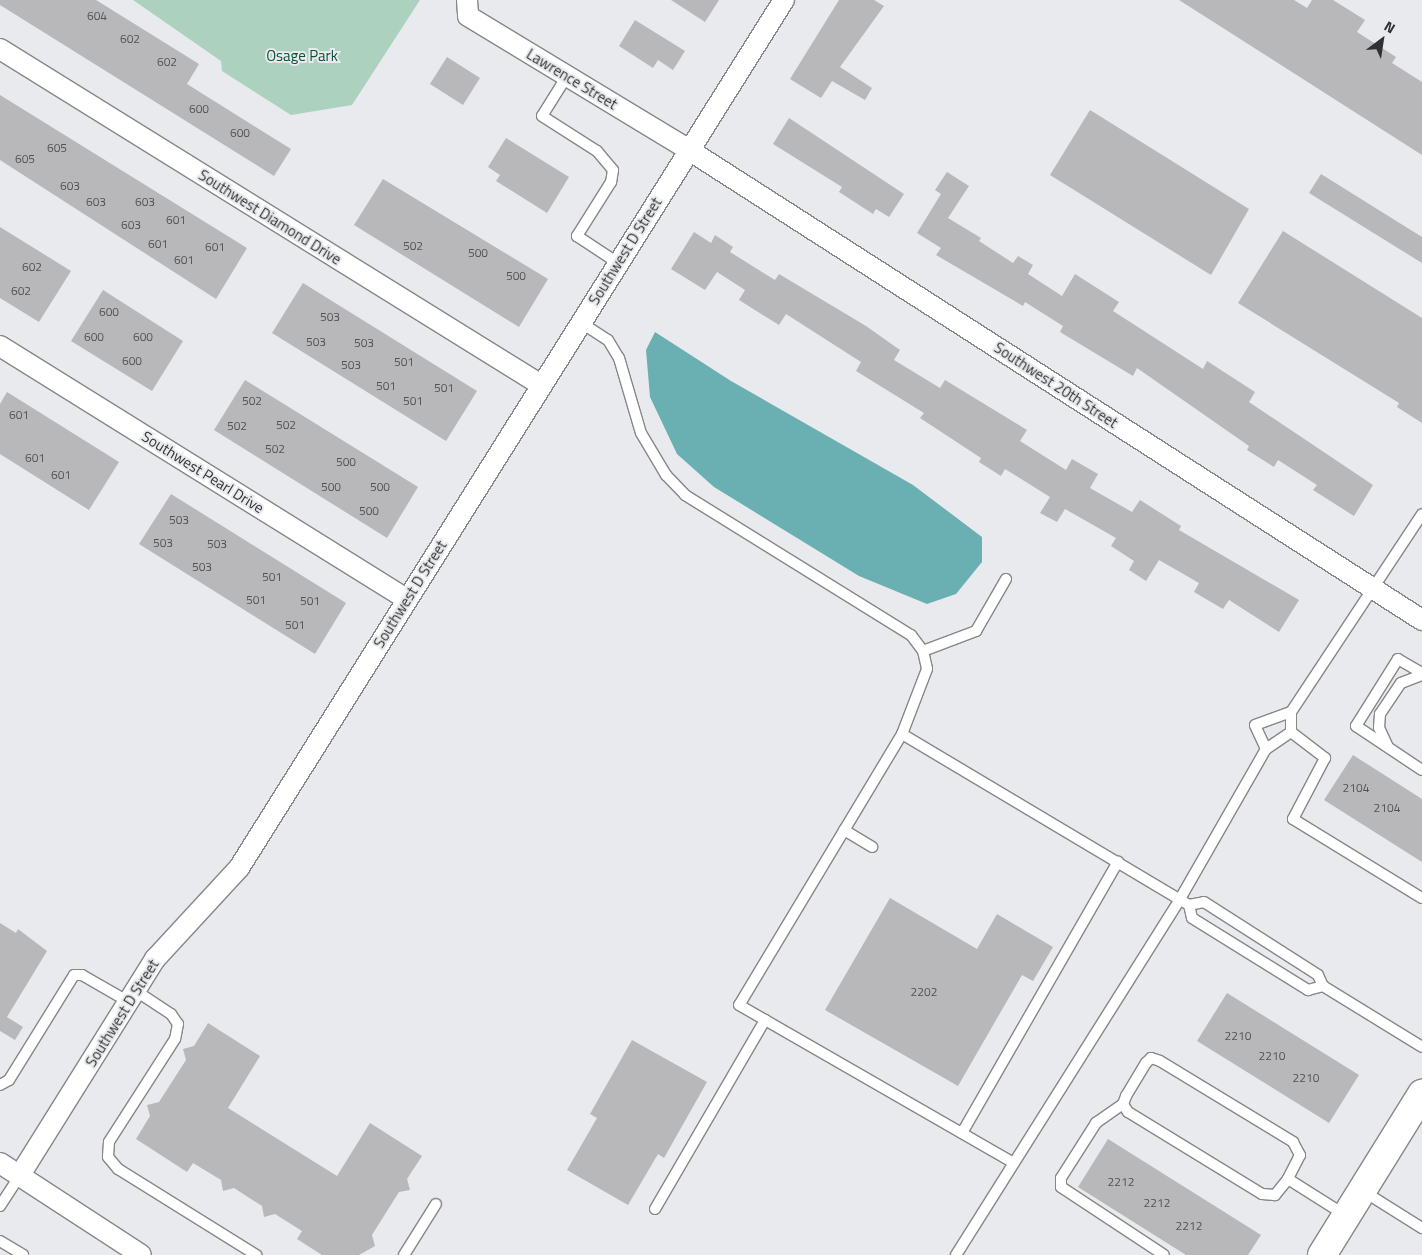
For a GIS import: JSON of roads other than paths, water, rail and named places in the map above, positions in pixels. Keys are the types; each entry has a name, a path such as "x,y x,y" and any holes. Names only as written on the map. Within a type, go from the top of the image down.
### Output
{"main road":[{"path":"1322,1255 1422,1094"}],"street":[{"name":"Lawrence Street","path":"467,0 468,16 689,150"},
{"name":"Southwest D Street","path":"20,1175 155,959 239,868 406,599 784,0"},
{"name":"Southwest Diamond Drive","path":"0,49 541,385"},
{"name":"Southwest 20th Street","path":"689,150 1422,620"},
{"name":"Southwest Pearl Drive","path":"0,346 406,599"},
{"path":"0,1163 141,1255"}],"lane":[{"path":"567,76 542,116 608,161 611,182 577,236 618,263"},
{"path":"580,322 608,340 619,358 641,433 666,475 685,495 911,635 923,652 927,669 902,734 739,1005 1014,1163"},
{"path":"1291,732 1291,712 1422,514"},
{"path":"923,652 976,631 1006,579"},
{"path":"1422,674 1398,659 1356,726 1422,770"},
{"path":"1388,748 1379,728 1380,714 1401,683 1422,674"},
{"path":"1266,749 1255,725 1291,712"},
{"path":"956,1255 1180,899 1266,749 1291,732"},
{"path":"1291,732 1325,758 1293,819 1422,898"},
{"path":"902,734 1190,905 1204,902 1318,975 1323,986 1422,1047"},
{"path":"844,830 872,847"},
{"path":"962,1133 1118,862"},
{"path":"1190,905 1192,918 1308,990 1323,986"},
{"path":"0,1086 9,1080 74,975 82,975 171,1014 178,1024 175,1039 109,1142 108,1157 118,1169 256,1255"},
{"path":"655,1209 765,1020"},
{"path":"1124,1104 1128,1112 1262,1194 1275,1195 1288,1179 1300,1155 1293,1142 1160,1061 1151,1058 1146,1063 1124,1104 1096,1123 1061,1178 1061,1187 1164,1255"},
{"path":"0,1206 20,1175"},
{"path":"1288,1179 1346,1216"},
{"path":"1362,1190 1422,1228"},
{"path":"404,1255 436,1204"},
{"path":"0,1241 22,1255"}],"water":[{"path":"655,332 731,381 913,485 982,537 982,562 956,594 927,604 859,576 714,487 677,454 650,397 646,350"}],"park label":[{"name":"Osage Park","path":"302,56"}]}
